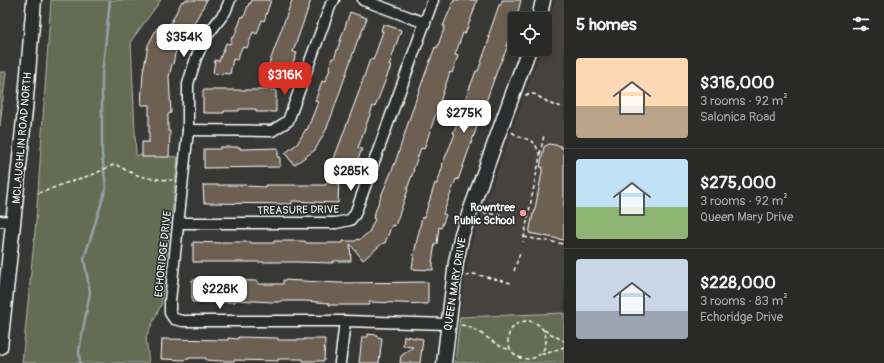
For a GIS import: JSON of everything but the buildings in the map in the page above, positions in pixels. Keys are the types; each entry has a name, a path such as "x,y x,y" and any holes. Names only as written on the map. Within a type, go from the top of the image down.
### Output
{"main road":[{"name":"MCLAUGHLIN ROAD NORTH","path":"0,347 7,222 25,110 34,0"},
{"path":"540,12 543,0"},
{"name":"QUEEN MARY DRIVE","path":"444,363 453,324 456,262 462,234 526,56"}],"street":[{"name":"ECHORIDGE DRIVE","path":"230,0 225,12 206,37 196,58 188,84 188,130 170,301 170,313 174,319 183,321 345,321 453,324"},
{"path":"188,130 272,131 288,121 331,4 334,0"},
{"path":"363,0 425,23"},
{"name":"TREASURE DRIVE","path":"179,223 336,223 350,220 355,214 433,0"},
{"path":"340,363 345,321"}],"path":[{"path":"523,95 534,94 553,105 564,107"},
{"path":"510,131 515,135 528,138 536,144 540,156"},
{"path":"523,242 544,135"},
{"path":"38,192 94,174 112,164 115,164 146,179 183,181"},
{"path":"480,213 500,215 507,219"},
{"path":"524,237 564,244"},
{"path":"514,271 520,254"},
{"path":"464,277 474,274 511,283"},
{"path":"511,350 508,338 509,332 517,323 529,320 564,341"},
{"path":"453,324 476,329 504,348 511,350 518,357 528,359 537,357 545,348 547,342 544,330"},
{"path":"541,354 545,354 564,346"}],"shaded area":[{"name":"Rowntree Public School","path":"555,0 564,0 564,313 460,317 472,242 538,56 552,56 552,12"}],"green space":[{"path":"51,0 161,0 131,41 136,155 178,157 161,305 146,337 149,363 22,363 36,221"},
{"path":"0,72 6,72 0,126"},
{"path":"564,313 564,363 455,363 460,317"}],"waterway":[{"path":"80,363 79,351 90,292 84,259 106,188 102,154 102,75 110,0"}],"place":[{"name":"Rowntree Public School","path":"523,213"}]}
